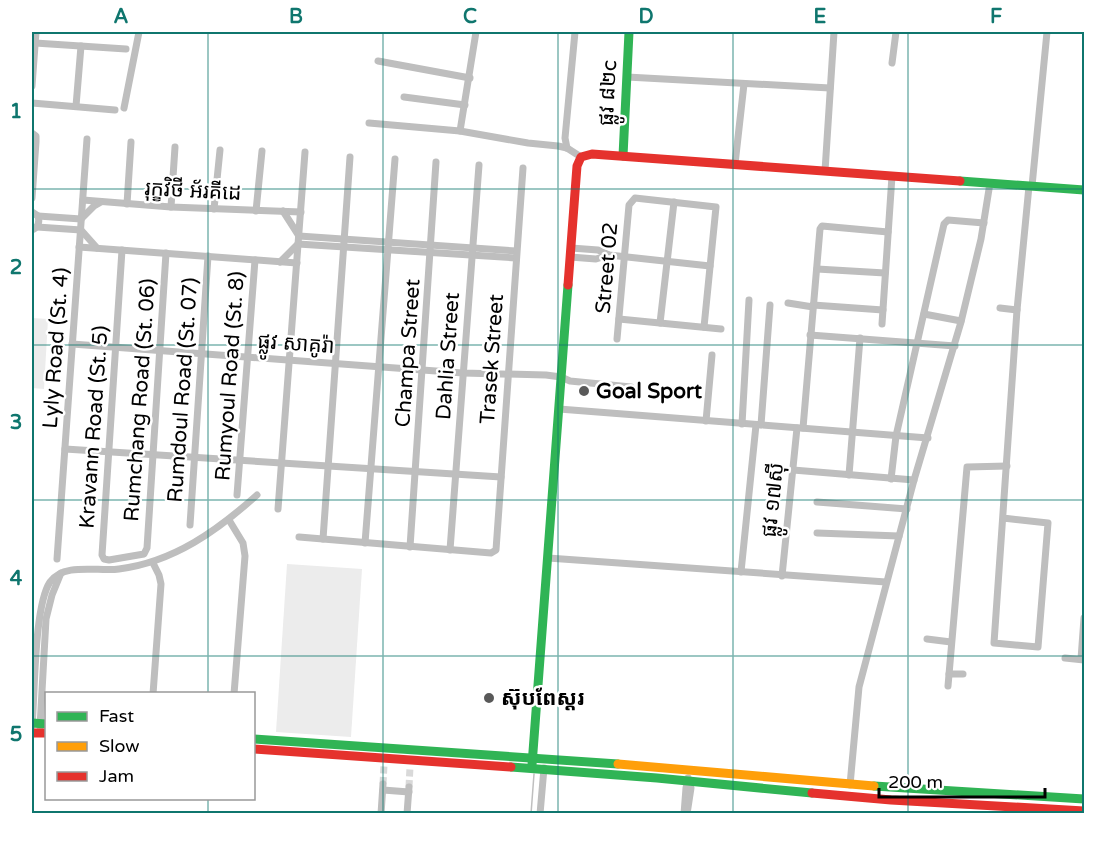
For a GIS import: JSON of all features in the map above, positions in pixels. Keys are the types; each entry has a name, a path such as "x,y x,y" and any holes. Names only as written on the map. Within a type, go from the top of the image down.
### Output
{"main road":[{"name":"ផ្លូវ ៨២c","path":"623,156 628,32"},
{"path":"532,769 559,410 554,376 571,252 577,166 580,157 592,154 623,156 1084,190"},
{"path":"255,739 689,770 850,785 1084,799"},
{"path":"255,749 384,762 532,769 861,797 1084,811"}],"street":[{"path":"32,86 36,32"},
{"path":"124,108 139,32"},
{"path":"460,131 476,32"},
{"path":"567,148 565,138 575,32"},
{"path":"825,171 834,32"},
{"path":"892,63 896,32"},
{"path":"1003,518 1048,523 1038,647 994,643 1017,310 1047,32"},
{"path":"35,43 126,49"},
{"path":"76,106 81,46"},
{"path":"378,61 470,78"},
{"path":"627,77 830,88"},
{"path":"735,164 744,84"},
{"path":"404,97 465,105"},
{"path":"32,103 114,110"},
{"path":"369,123 460,131 567,148 580,157"},
{"path":"32,133 36,136 32,198"},
{"name":"Lyly Road (St. 4)","path":"57,559 87,139"},
{"path":"127,204 131,142"},
{"path":"171,207 175,147"},
{"path":"214,209 220,150"},
{"path":"256,211 262,151"},
{"path":"278,509 305,153"},
{"path":"323,540 350,157"},
{"path":"365,543 395,159"},
{"name":"Champa Street","path":"410,547 432,249 436,162"},
{"name":"Dahlia Street","path":"450,550 479,165"},
{"name":"Trasek Street","path":"450,550 494,552 496,550 523,168"},
{"path":"882,324 892,176"},
{"path":"850,785 859,687 914,480 962,321 984,224 990,183"},
{"name":"Street 02","path":"617,339 623,257 631,201 634,198 674,202"},
{"name":"រុក្ខវិថី អ័រគីដេ","path":"83,200 171,207 301,212"},
{"path":"35,214 81,219 94,206 103,202"},
{"path":"660,323 674,202 716,207 704,327"},
{"path":"283,212 299,240"},
{"path":"34,228 39,222 35,214"},
{"path":"891,479 896,436 946,221 984,224"},
{"name":"ផ្លូវ ១៧ស៊ី","path":"782,576 820,229 822,226 888,232"},
{"path":"34,228 81,230 97,248"},
{"path":"299,240 516,254"},
{"path":"280,262 299,240"},
{"path":"79,247 297,263"},
{"name":"Kravann Road (St. 5)","path":"122,250 102,555 104,559 109,560 144,554 147,548"},
{"path":"571,252 598,250 609,255 710,266"},
{"name":"Rumchang Road (St. 06)","path":"147,548 166,253"},
{"name":"Rumdoul Road (St. 07)","path":"190,525 208,256"},
{"name":"Rumyoul Road (St. 8)","path":"237,495 255,260"},
{"path":"816,269 885,273"},
{"path":"741,424 749,300"},
{"path":"788,303 883,310"},
{"path":"741,572 759,425 770,305"},
{"path":"1000,308 1017,310"},
{"path":"924,314 962,321"},
{"path":"618,319 721,329"},
{"path":"810,335 955,346"},
{"path":"849,475 860,338"},
{"name":"ផ្លូវ សាគូរ៉ា","path":"72,344 423,370 517,375 519,373 631,387"},
{"path":"706,421 712,355"},
{"path":"559,410 928,438"},
{"path":"65,449 501,477"},
{"path":"948,686 967,467 1007,466"},
{"path":"793,470 914,480"},
{"path":"37,728 46,619 52,595 62,573 76,570 119,570 153,563 190,545 229,520 257,495"},
{"path":"817,502 907,509"},
{"path":"229,520 243,543 245,556 234,692"},
{"path":"817,533 899,536"},
{"path":"299,537 450,550"},
{"path":"548,558 886,582"},
{"path":"153,563 161,584 153,692"},
{"path":"1065,658 1083,659 1084,618"},
{"path":"927,639 951,642"},
{"path":"949,674 963,674"},
{"path":"384,762 385,748"},
{"path":"540,813 544,759"},
{"path":"686,813 689,770"},
{"path":"381,813 383,787 409,789 407,813"}],"shaded area":[{"path":"32,318 48,319 44,389 32,388"},
{"path":"287,564 362,569 351,737 276,732"}],"waterway":[{"path":"531,814 534,774"}],"tunnel":[{"path":"383,784 384,765"},
{"path":"409,787 410,767"}],"traffic: fast":[{"path":"623,156 629,32"},
{"path":"960,181 1084,190"},
{"path":"532,765 568,285"},
{"path":"32,723 45,724"},
{"path":"255,739 618,764"},
{"path":"511,767 812,793"},
{"path":"874,786 1084,799"}],"traffic: slow":[{"path":"618,764 874,786"}],"traffic: jam":[{"path":"568,285 577,166 581,157 592,154 960,181"},
{"path":"32,733 45,733"},
{"path":"255,749 511,767"},
{"path":"812,793 1084,811"}],"place":[{"name":"Goal Sport","path":"584,391"},
{"name":"ស៊ុបពែស្តរ","path":"489,698"}]}
